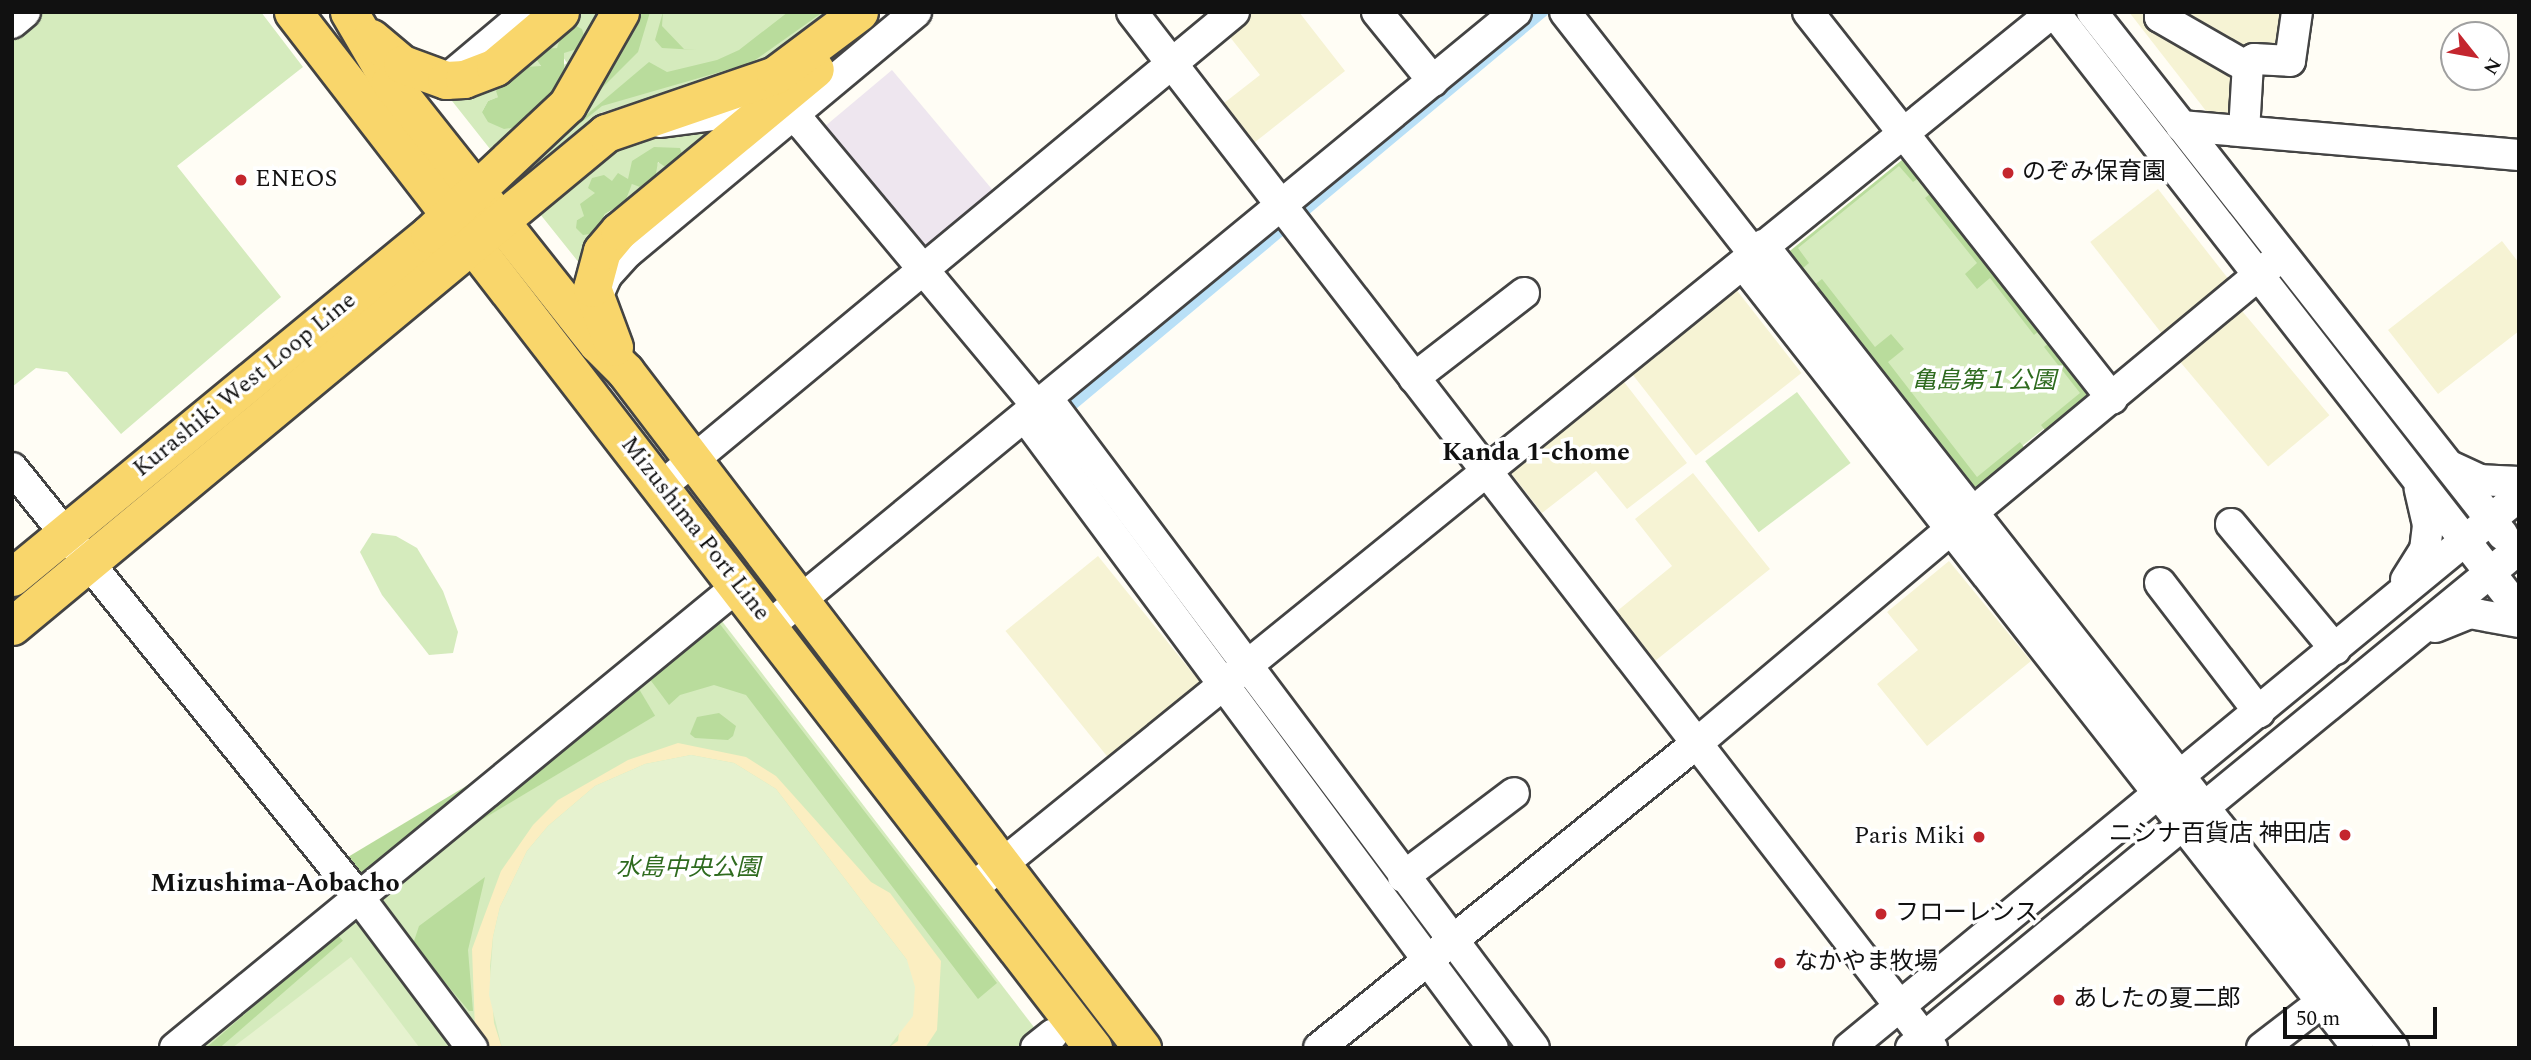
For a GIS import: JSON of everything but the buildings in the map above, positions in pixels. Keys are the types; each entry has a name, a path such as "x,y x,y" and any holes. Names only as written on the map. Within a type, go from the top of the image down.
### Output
{"main road":[{"name":"Mizushima Port Line","path":"293,12 462,201 488,234 662,486 1093,1048"},
{"path":"357,23 401,64 446,80 479,75 495,66 560,12"},
{"name":"Kurashiki West Loop Line","path":"12,577 462,201 567,104 620,12"},
{"name":"Kurashiki West Loop Line","path":"12,625 607,133 632,121 775,75 859,12"},
{"path":"625,371 596,299 595,268 610,241 786,103 878,12"},
{"name":"Mizushima Port Line","path":"357,23 462,201"},
{"name":"Mizushima Port Line","path":"488,234 625,371 1142,1048"}],"street":[{"path":"12,23 25,12"},
{"path":"446,80 527,12"},
{"path":"632,121 674,123 786,103 916,12"},
{"path":"1132,12 1899,1006 1922,1044 2518,552 2444,462 2092,12"},
{"path":"662,486 925,271 1234,12"},
{"path":"1377,12 1433,81"},
{"path":"769,626 1046,411 1288,215 1433,81 1516,12"},
{"path":"1565,12 1761,255 1964,522 2170,785 2322,1002 2358,1048"},
{"path":"1808,12 2112,399"},
{"path":"2160,12 2160,17 2247,67"},
{"path":"2244,131 2247,67 2254,59 2290,61 2297,12"},
{"path":"971,889 1236,677 1485,471 2065,16 2258,277 2519,610"},
{"path":"786,103 925,271 1046,411 1236,677 1440,950 1534,1048"},
{"path":"2181,126 2519,155"},
{"path":"1320,1048 1697,743 2282,255"},
{"path":"1414,378 1524,293"},
{"path":"2444,462 2480,480 2519,482"},
{"path":"12,468 358,896 472,1048"},
{"path":"2384,607 2426,550 2428,525 2418,482"},
{"path":"1850,1048 2519,496"},
{"path":"2231,524 2335,649"},
{"path":"2160,583 2259,712"},
{"path":"175,1048 738,586"},
{"path":"2410,640 2470,613 2519,622"},
{"path":"1236,677 1403,877 1493,1048"},
{"path":"1403,877 1514,793"},
{"path":"2195,818 2393,1048"},
{"path":"2262,1048 2322,1002"}],"shaded area":[{"path":"1251,12 1299,12 1345,71 1250,146 1219,107 1260,75 1226,32"},
{"path":"2129,12 2155,12 2244,70 2238,127 2217,125"},
{"path":"2167,12 2291,12 2285,50 2242,60"},
{"path":"892,70 998,196 925,258 818,132"},
{"path":"2158,189 2236,289 2168,342 2090,242"},
{"path":"2502,241 2519,263 2519,331 2438,394 2388,330"},
{"path":"1735,288 1801,373 1696,456 1629,370"},
{"path":"2242,311 2329,415 2268,467 2181,362"},
{"path":"1621,378 1687,463 1627,509 1596,471 1542,513 1507,468"},
{"path":"1693,473 1770,569 1655,661 1616,612 1672,566 1635,519"},
{"path":"1098,556 1206,690 1114,765 1006,631"},
{"path":"1949,561 2031,661 1927,746 1877,684 1918,650 1887,612"}],"green space":[{"path":"43,12 261,12 303,67 177,166 281,297 121,434 67,372 36,368 12,387 12,38"},
{"path":"573,12 610,12 579,72 494,154 441,87","holes":["557,48 567,63 482,112 488,101 498,97 515,78 541,66 535,58"]},
{"path":"629,12 833,12 760,64 600,113 515,182 506,171"},
{"path":"634,12 650,12 638,52 570,120"},
{"path":"663,12 662,26 684,49 697,50 662,48 655,40"},
{"path":"788,12 823,12 751,63 602,106 514,176 649,62 667,72 717,60 739,50"},
{"path":"572,24 582,29 585,39 577,49 564,53 564,79 556,92 517,127 504,129 488,122 482,112 488,101 498,97 496,91 505,80 514,78 526,67 541,66 535,58 543,49 557,48 563,30"},
{"path":"737,121 584,269 536,209 613,146 636,135","holes":["668,148 655,168 632,184 618,208 605,214 602,226 577,220 585,216 596,193 612,182 628,180 642,158"]},
{"path":"654,147 680,148 683,157 670,170 658,162 655,179 640,187 632,184 625,202 605,214 596,233 583,235 576,228 577,220 584,216 580,204 595,193 588,188 592,178 604,175 612,181 618,173 628,179 632,161"},
{"name":"亀島第１公園","path":"1907,156 2095,388 1971,488 1783,256"},
{"path":"1907,156 1923,175 1913,182 1899,166 1798,248 1809,263 1797,273 1784,256"},
{"path":"1935,190 2044,327 2034,335 1990,278 1977,289 1965,274 1977,263 1925,198"},
{"path":"1822,279 1875,347 1891,334 1904,349 1888,362 1977,477 2020,442 2030,455 1983,494 1969,494 1809,289"},
{"path":"2054,339 2093,389 2092,405 2051,438 2041,425 2080,393 2044,347"},
{"path":"1797,392 1851,463 1759,532 1705,461"},
{"path":"372,533 396,536 417,548 443,591 458,632 453,653 429,655 382,595 360,552"},
{"name":"水島中央公園","path":"718,616 1050,1048 195,1048"},
{"path":"716,619 997,983 978,999 746,695 714,685 680,695 669,705 646,674"},
{"path":"636,684 655,716 366,889 347,858"},
{"path":"719,713 736,726 733,736 728,740 695,738 690,734 697,717"},
{"path":"691,755 734,763 776,789 907,960 915,987 913,1016 888,1048 502,1048 489,995 493,937 500,907 527,851 548,826 595,786 645,764"},
{"path":"485,877 468,950 473,1011 469,1011 413,944 419,926"},
{"path":"337,934 343,941 220,1048 206,1048"},
{"path":"351,957 419,1047 232,1048"}],"sand":[{"path":"678,743 746,757 776,776 871,882 890,893 941,961 937,1030 925,1048 888,1048 898,1041 907,960 776,789 734,763 691,755 645,764 595,786 548,826 527,851 500,907 493,937 490,966 494,1023 502,1048 485,1048 475,1030 472,949 501,871 533,825 558,800 628,760"}],"water":[{"path":"1530,12 1551,12 1058,424 1521,1048 1506,1048 1040,421"}],"place":[{"name":"のぞみ保育園","path":"2008,173"},
{"name":"ENEOS","path":"241,180"},
{"name":"ニシナ百貨店 神田店","path":"2345,835"},
{"name":"Paris Miki","path":"1979,837"},
{"name":"フローレンス","path":"1881,914"},
{"name":"なかやま牧場","path":"1780,963"},
{"name":"あしたの夏二郎","path":"2059,1000"}],"district":[{"name":"Kanda 1-chome","path":"1536,453"},
{"name":"Mizushima-Aobacho","path":"275,884"}]}
